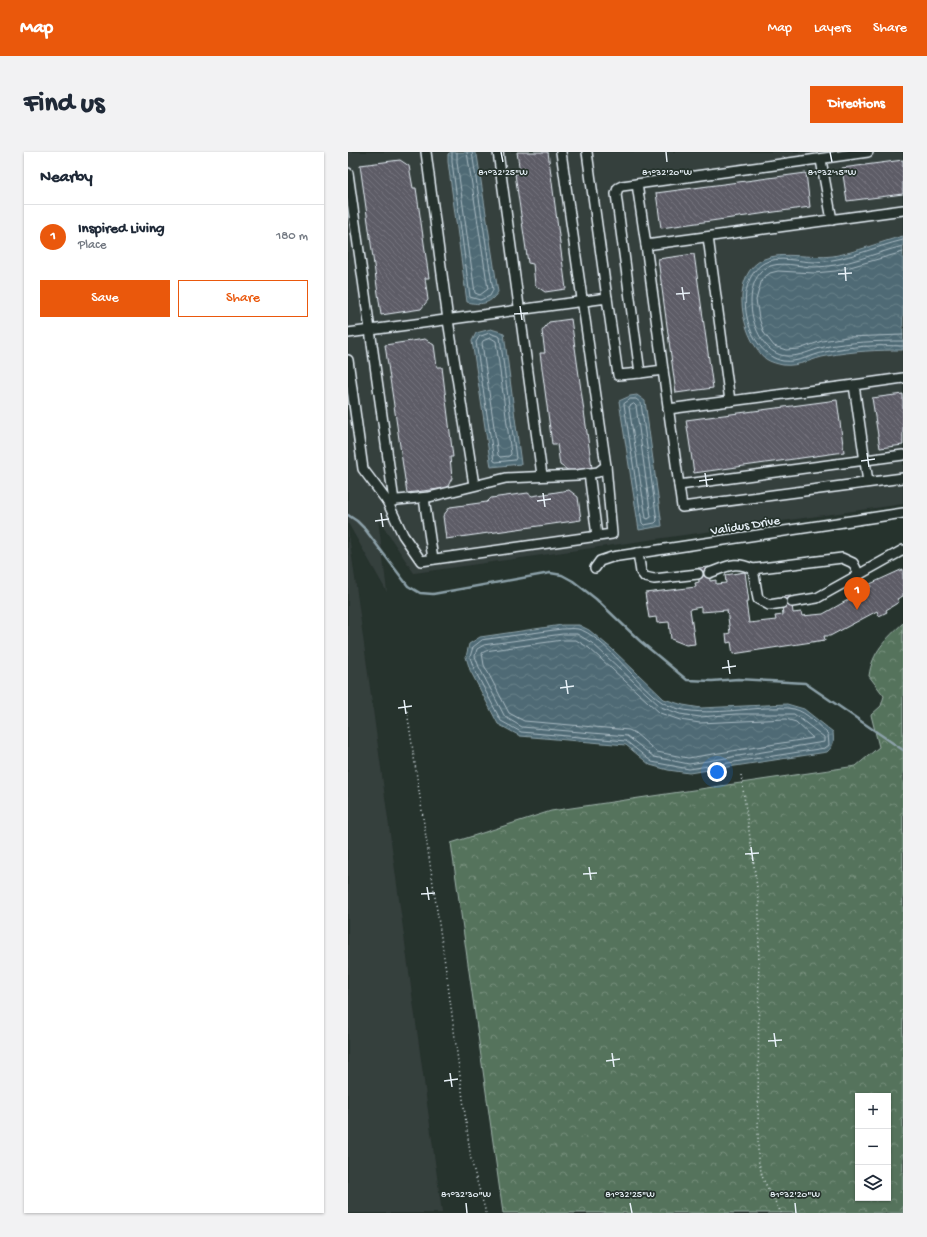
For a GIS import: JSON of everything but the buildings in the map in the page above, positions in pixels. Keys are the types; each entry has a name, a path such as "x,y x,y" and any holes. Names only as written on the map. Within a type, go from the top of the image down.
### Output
{"street":[{"path":"426,152 448,320 474,485"},
{"path":"498,152 542,475"},
{"path":"348,174 370,330 391,501 403,535 421,561 612,534 606,466 561,152"},
{"path":"587,152 606,298 618,375 663,370"},
{"path":"640,373 616,194 618,188 622,186 822,160 868,152"},
{"path":"822,160 832,220"},
{"path":"637,184 682,507 903,478"},
{"path":"646,245 903,210"},
{"path":"708,237 730,401"},
{"path":"348,333 606,298"},
{"path":"348,360 363,469 391,501"},
{"path":"668,409 903,378"},
{"path":"854,385 868,482"},
{"path":"679,485 903,455"},
{"path":"391,501 424,498 506,478 542,475 577,475 598,472 606,466"},
{"path":"589,473 597,536"},
{"path":"424,498 433,559"},
{"name":"Validus Drive","path":"595,568 600,561 638,553 903,513"},
{"path":"792,602 817,598 903,550"},
{"path":"638,553 641,572 644,577 654,580 698,574"},
{"path":"709,573 734,564 743,564 753,569 842,558 853,563 859,575"},
{"path":"753,569 758,599 769,605 782,603"}],"path":[{"path":"407,711 447,976 471,1160 486,1213"},
{"path":"741,775 759,900 758,1159 763,1179 781,1213"}],"shaded area":[{"path":"348,152 903,152 903,504 414,573 378,519 387,592 348,523"},
{"path":"348,528 442,1213 348,1213"}],"green space":[{"path":"903,623 903,1213 503,1213 451,843 551,811 856,766 879,747 871,715 881,706 884,696 869,676 873,660 886,640"}],"water":[{"path":"451,152 473,152 477,155 498,292 488,302 481,304 467,302 448,162 448,154"},
{"path":"903,236 903,350 846,353 822,357 795,365 783,365 772,362 762,355 752,340 743,315 743,288 747,276 754,266 764,259 771,257 788,255 833,256"},
{"path":"491,329 504,333 521,464 491,467 472,341 476,333"},
{"path":"637,395 645,401 662,526 639,530 619,401 630,396"},
{"path":"562,625 579,625 589,630 612,649 664,699 683,705 701,708 787,704 804,709 833,732 832,745 827,752 689,773 668,770 650,765 626,745 520,736 498,724 470,670 466,657 469,644 480,637"}],"waterway":[{"path":"348,515 364,528 408,586 420,593 433,594 550,573 562,575 573,581 596,599 640,641 687,680 712,681 738,679 805,683 903,750"}],"place":[{"name":"Inspired Living","path":"857,610"}]}
